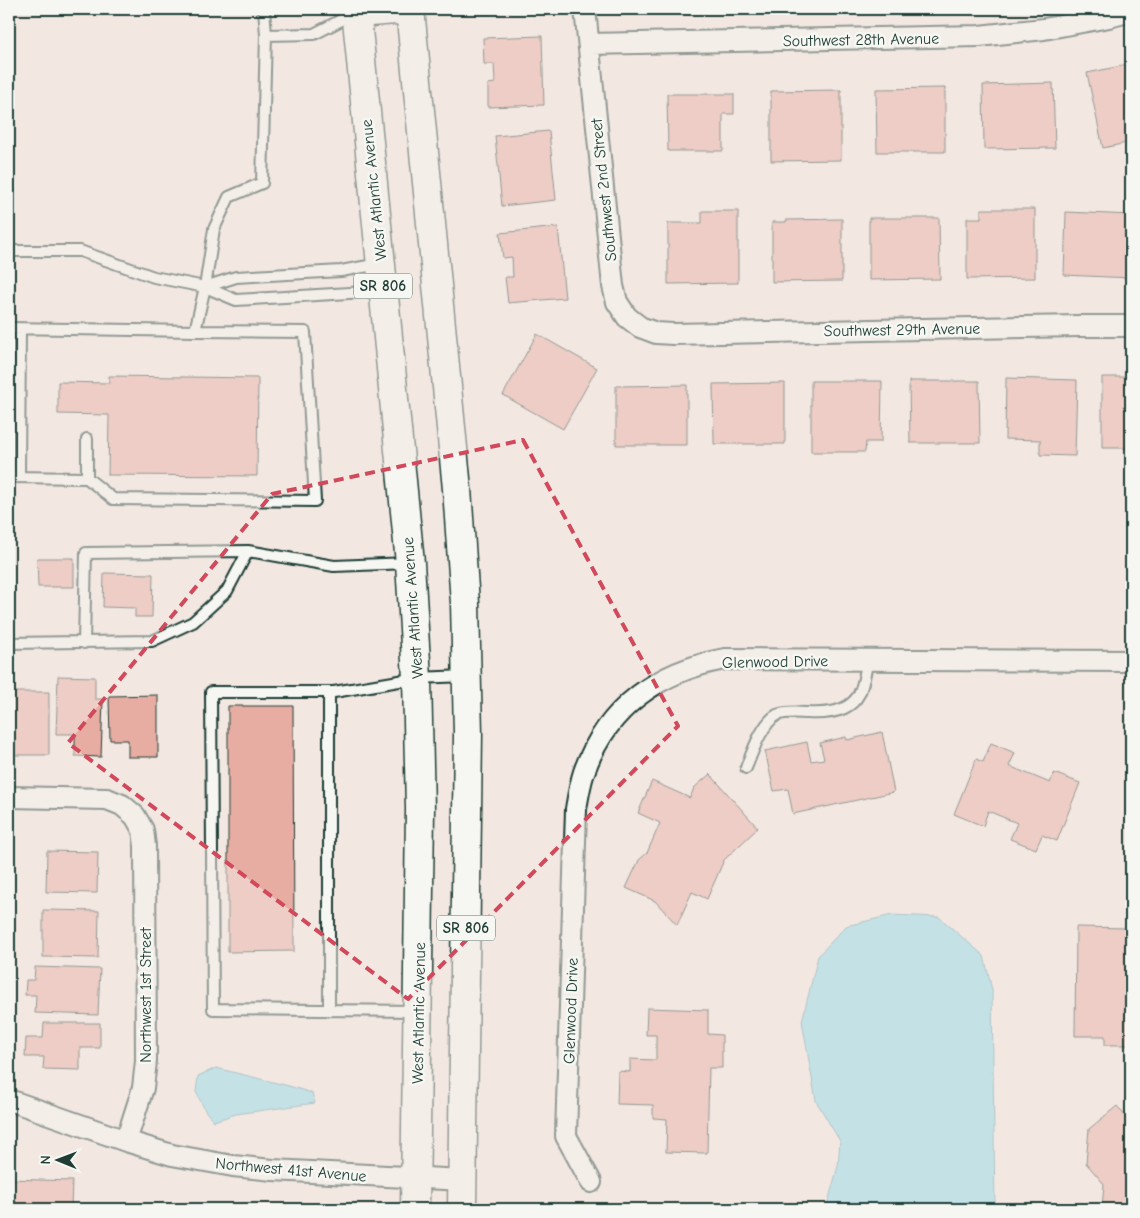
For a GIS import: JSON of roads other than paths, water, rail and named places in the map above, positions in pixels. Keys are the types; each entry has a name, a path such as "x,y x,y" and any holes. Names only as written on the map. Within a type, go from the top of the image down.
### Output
{"main road":[{"path":"349,10 410,9"},
{"name":"SR 806","path":"410,9 457,489 465,603 468,734 462,1209"},
{"name":"West Atlantic Avenue","path":"349,10 383,291 410,564 417,678 420,809 416,1209"}],"street":[{"name":"Southwest 2nd Street","path":"585,9 612,286 617,302 626,316 640,327 656,333 673,334"},
{"name":"Southwest 28th Avenue","path":"589,44 979,36 1044,29 1131,11"},
{"name":"Southwest 29th Avenue","path":"673,334 1131,326"},
{"name":"Glenwood Drive","path":"591,1182 566,1136 576,809 584,772 591,755 606,730 624,708 654,684 670,675 706,663 725,660 1131,661"},
{"name":"Northwest 1st Street","path":"9,798 107,799 122,805 135,816 143,830 146,846 146,1061 143,1088 126,1141"},
{"name":"Northwest 41st Avenue","path":"9,1100 172,1155 233,1166 273,1170 463,1180"}],"lane":[{"path":"195,330 205,287 214,229 229,198 262,183 266,35 264,9"},
{"path":"266,35 314,34 349,10"},
{"path":"9,251 80,251 154,277 205,287 236,300 383,291"},
{"path":"205,287 236,277 341,271 380,263"},
{"path":"9,328 20,328 195,330 305,332 314,501 113,498 87,478 14,477 20,328"},
{"path":"87,439 87,478"},
{"path":"84,643 86,553 248,551 334,566 410,564"},
{"path":"9,643 152,641 193,622 226,591 248,551"},
{"path":"746,768 758,740 768,723 777,716 790,712 822,714 842,709 853,702 860,693 868,660"},
{"path":"418,1011 213,1009 211,692 329,692 417,678 467,676"},
{"path":"329,692 329,1010"}],"water":[{"path":"892,915 939,917 984,956 992,990 995,1209 826,1209 838,1166 840,1141 816,1101 802,1021 818,956 846,926"},
{"path":"216,1068 312,1093 315,1103 236,1114 214,1121 206,1112 196,1092 198,1076"}]}
